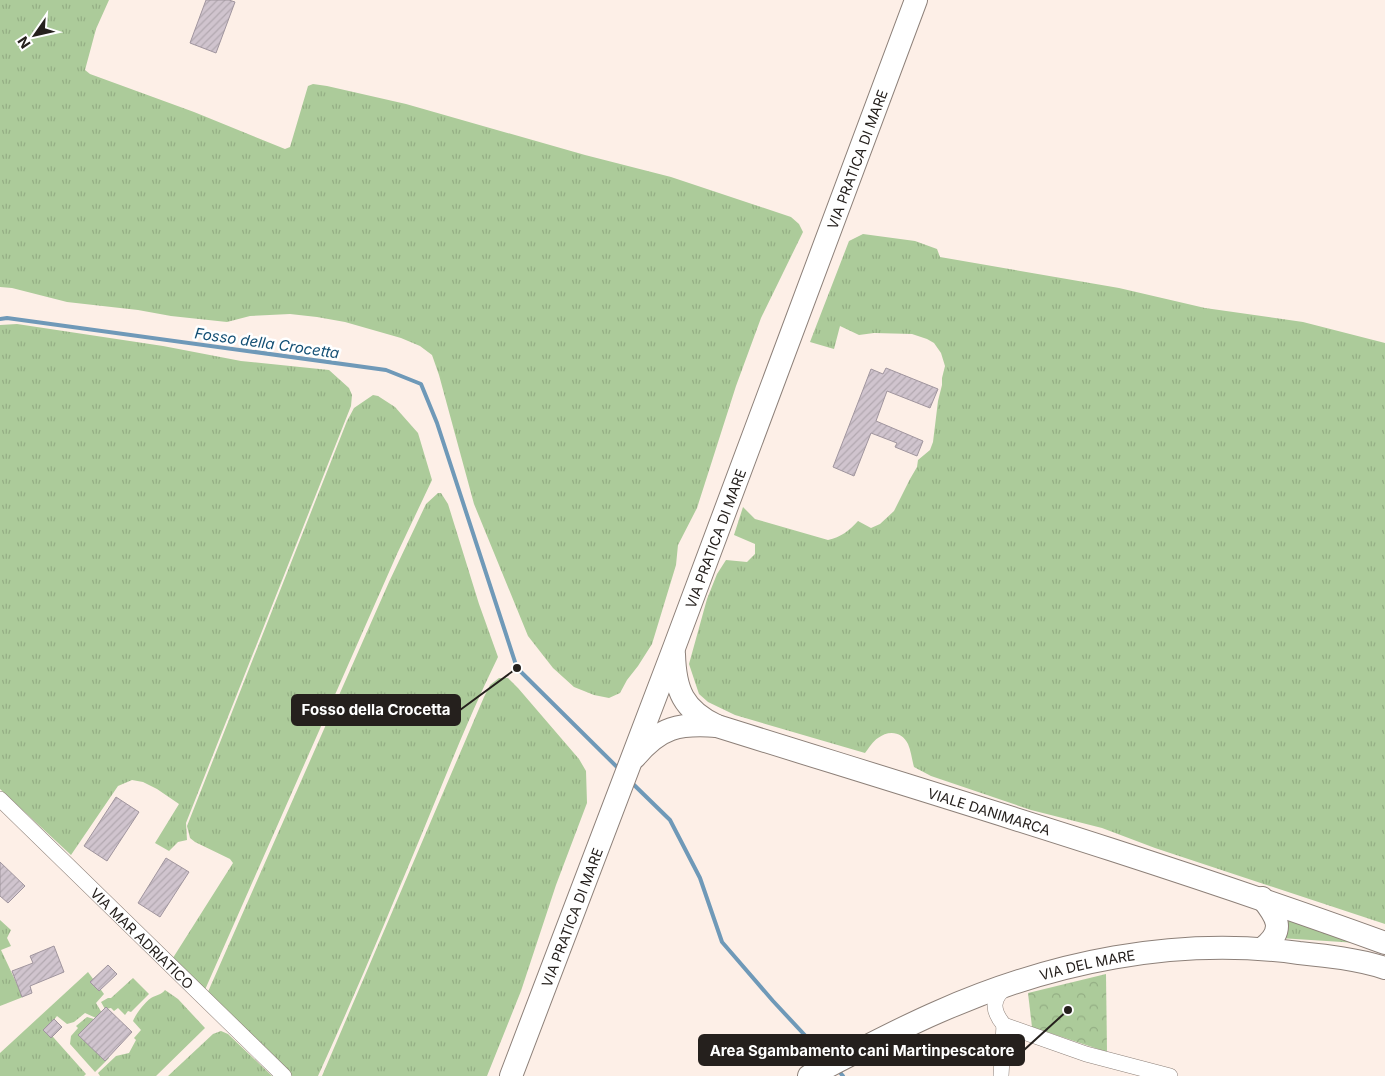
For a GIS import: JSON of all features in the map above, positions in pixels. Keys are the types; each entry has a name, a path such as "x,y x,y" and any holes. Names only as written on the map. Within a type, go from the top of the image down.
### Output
{"main road":[{"name":"VIA PRATICA DI MARE","path":"511,1076 674,648 916,0"},
{"name":"VIALE DANIMARCA","path":"674,648 674,675 681,695 703,719 717,726 1262,898 1385,943"},
{"name":"VIALE DANIMARCA","path":"631,761 651,740 673,728 692,724 717,726"},
{"path":"1262,898 1276,918 1278,929 1273,940 1263,948"},
{"name":"VIA DEL MARE","path":"813,1074 936,1012 1012,983 1087,962 1136,953 1210,947 1263,948 1353,960 1385,968"}],"street":[{"name":"VIA MAR ADRIATICO","path":"0,799 284,1076"},
{"path":"1012,983 998,995 994,1005 997,1015 1004,1025 1086,1054 1170,1076"},
{"path":"1001,1076 1004,1025"}],"green space":[{"path":"0,0 109,0 96,29 85,70 90,74 194,112 285,149 290,147 308,86 313,84 327,86 406,104 585,155 671,177 791,217 799,224 803,232 761,318 736,386 697,508 678,545 676,565 652,644 620,693 609,698 594,695 574,687 553,668 528,636 474,504 432,355 420,346 401,338 345,322 317,317 290,314 250,316 227,322 67,302 12,288 0,287"},
{"path":"863,234 915,241 937,249 940,257 1119,288 1205,308 1303,322 1385,343 1385,924 1155,848 1102,828 1031,810 931,776 914,767 908,744 899,734 890,733 882,735 874,741 865,753 735,715 708,702 699,694 689,664 707,599 717,574 726,560 747,562 755,554 755,544 734,535 743,507 755,519 828,540 844,533 858,521 871,528 880,524 894,511 917,467 918,460 930,450 933,442 945,366 941,353 934,343 912,334 874,333 859,335 840,326 834,349 810,342 849,241"},
{"path":"17,324 163,346 241,361 329,370 349,388 352,395 351,406 186,823 187,840 178,842 169,851 155,843 179,804 143,782 132,780 118,786 71,855 0,789 0,325"},
{"path":"373,395 378,396 395,407 418,433 432,480 397,554 204,992 171,961 233,863 230,859 190,838 187,826 347,421 354,408"},
{"path":"438,493 441,493 448,504 479,604 498,657 468,722 372,954 318,1076 290,1076 207,994 389,582 426,504"},
{"path":"499,678 508,678 518,688 579,759 586,771 587,803 556,885 521,991 487,1076 322,1076 484,697 490,685"},
{"path":"1284,915 1373,944 1280,938"},
{"path":"0,920 11,930 7,938 11,946 1,950 23,997 0,1006"},
{"path":"88,972 104,994 96,1003 102,1013 96,1018 85,1013 74,1022 67,1024 57,1016 46,1029 86,1074 84,1076 0,1076 0,1053"},
{"path":"1106,974 1107,1052 1032,1027 1028,993"},
{"path":"133,978 149,994 131,1012 128,1011 125,1015 118,1008 114,1011 111,1008 105,1009 101,1002 111,998"},
{"path":"165,990 178,999 205,1028 156,1076 100,1076 98,1073 116,1056 129,1053 136,1040 134,1038 141,1030 133,1021 134,1018 148,1000"},
{"path":"87,1017 94,1019 83,1031 109,1058 95,1072 70,1044 71,1036 78,1028 76,1026"},
{"path":"221,1031 228,1034 272,1076 168,1076 213,1034"}],"building":[{"path":"206,0 229,0 235,2 216,53 190,43"},
{"path":"886,368 938,389 930,408 887,391 876,421 923,441 917,456 895,447 897,443 871,433 854,476 833,467 871,369 883,374"},
{"path":"116,797 139,812 107,861 84,846"},
{"path":"166,858 189,872 160,917 138,903"},
{"path":"0,862 25,886 8,903 0,896"},
{"path":"54,946 64,972 30,986 32,993 22,997 12,971 33,963 30,956"},
{"path":"108,965 117,974 99,991 90,982"},
{"path":"106,1007 132,1032 105,1061 78,1035"},
{"path":"54,1019 62,1027 51,1038 43,1030"}],"waterway":[{"name":"Fosso della Crocetta","path":"0,319 7,318 386,370 421,384 437,423 517,668 620,770"},
{"name":"Fosso della Crocetta","path":"630,781 670,820 700,878 722,942 827,1059"},
{"name":"Fosso della Crocetta","path":"837,1069 843,1076"}],"place":[{"name":"Fosso della Crocetta","path":"517,668"},
{"name":"Area Sgambamento cani Martinpescatore","path":"1068,1010"}]}
